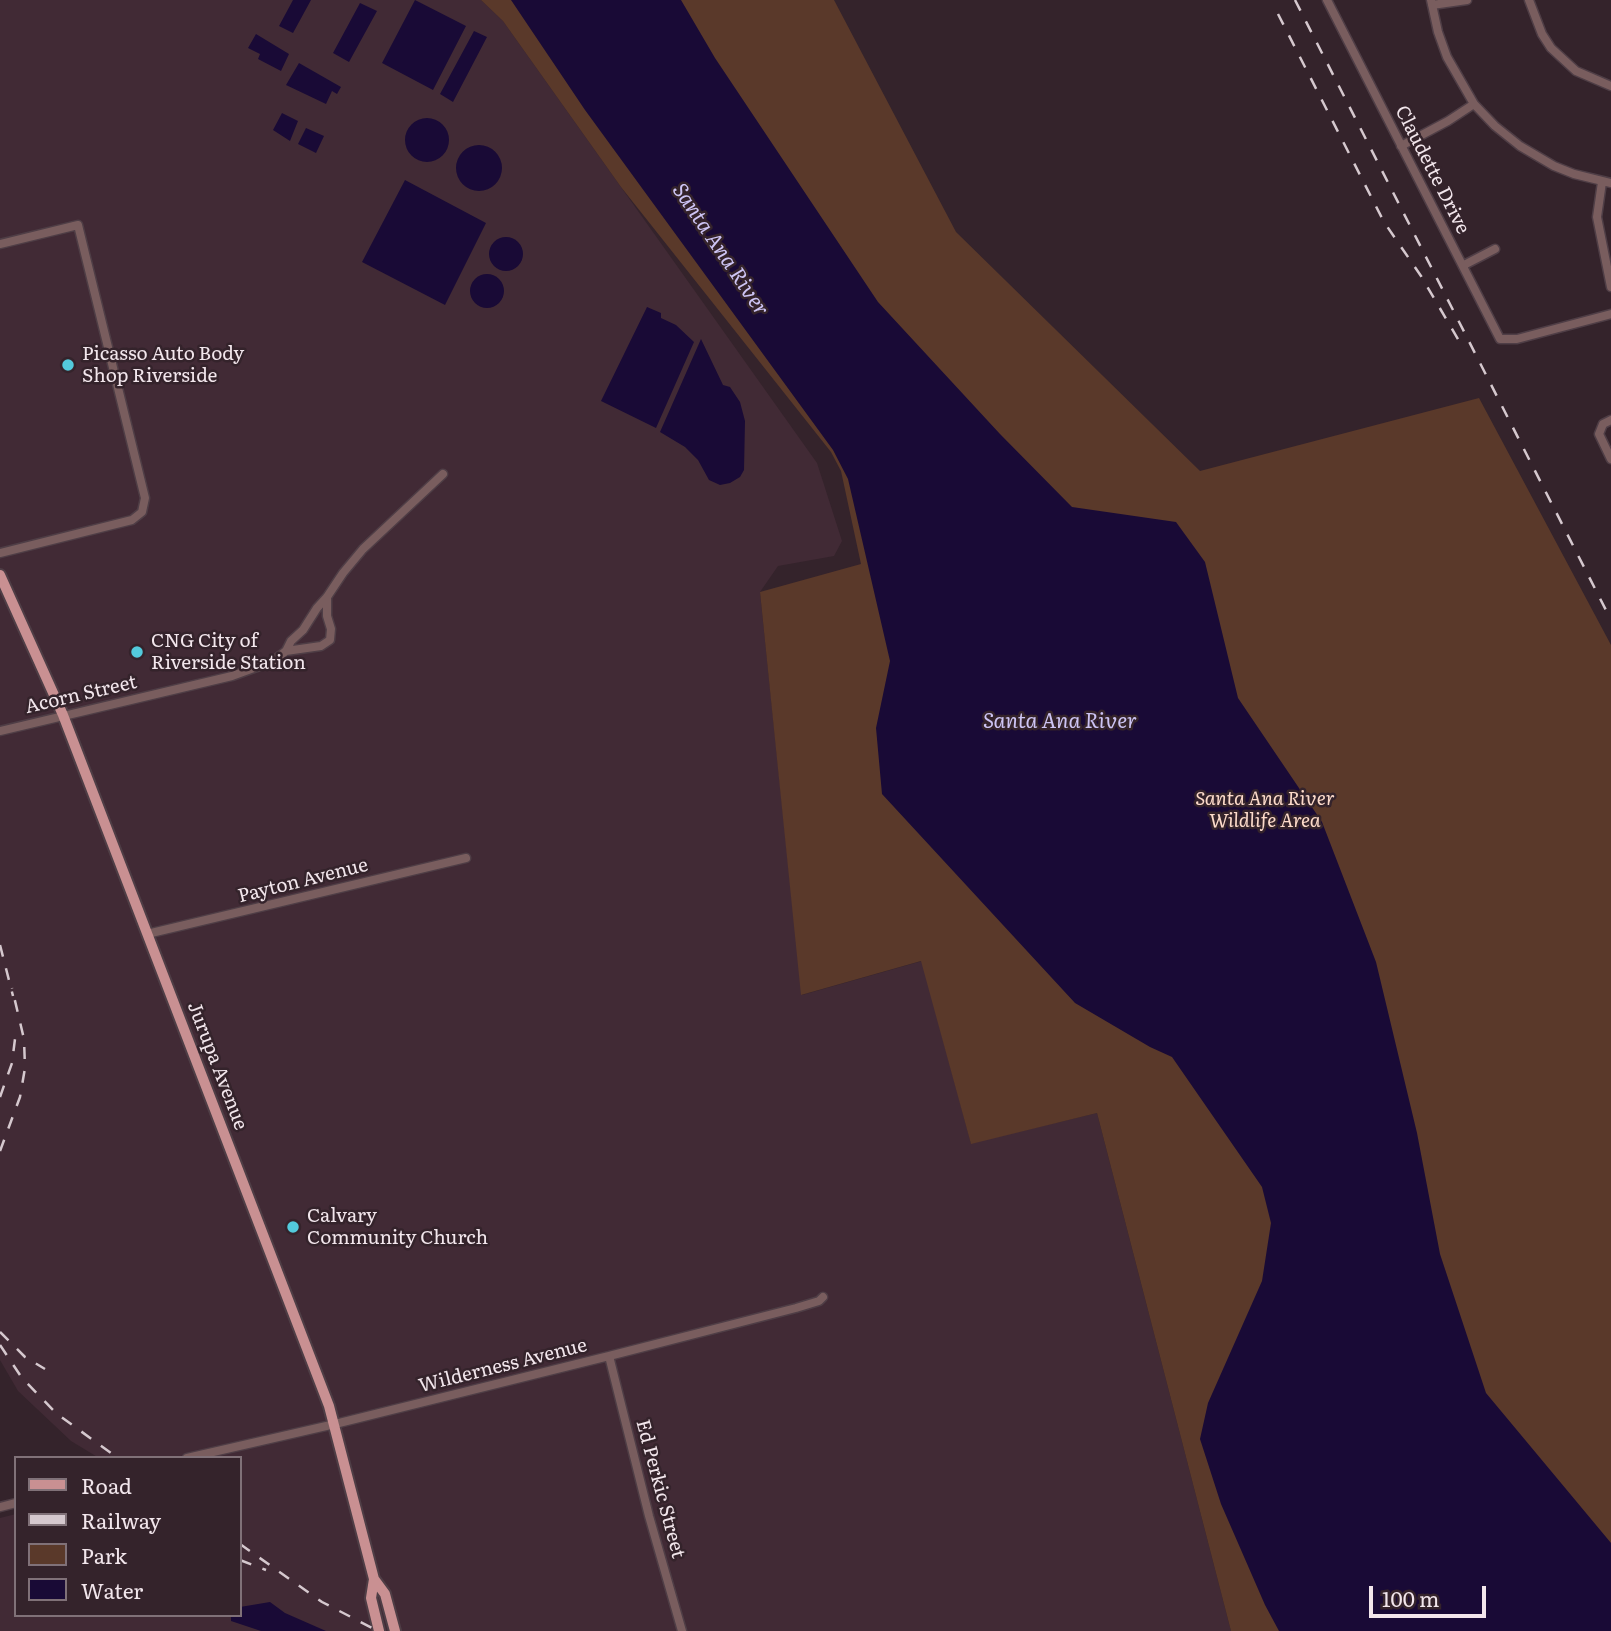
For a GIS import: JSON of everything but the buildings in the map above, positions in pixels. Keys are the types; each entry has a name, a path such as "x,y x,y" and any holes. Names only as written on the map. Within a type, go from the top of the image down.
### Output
{"main road":[{"name":"Jurupa Avenue","path":"0,575 63,715 335,1424 374,1579 385,1594 395,1631"},
{"name":"Jurupa Avenue","path":"374,1579 370,1598 379,1631"}],"street":[{"name":"Claudette Drive","path":"1327,0 1500,339 1517,339 1611,314"},
{"path":"1466,0 1432,3 1447,57 1474,104 1506,136 1539,159 1574,174 1606,183 1597,216 1611,287"},
{"path":"1528,0 1551,48 1576,71 1611,86"},
{"path":"1401,146 1474,104"},
{"path":"0,244 78,225 145,498 142,512 132,520 0,553"},
{"path":"1464,265 1494,249"},
{"path":"1611,420 1603,424 1599,435 1611,459"},
{"name":"Acorn Street","path":"0,731 248,671 273,661 303,630 363,549 443,474"},
{"name":"Acorn Street","path":"286,650 321,646 330,640 327,597"},
{"name":"Payton Avenue","path":"147,934 466,858"},
{"name":"Wilderness Avenue","path":"196,1456 609,1356 796,1308 819,1301 823,1297"},
{"name":"Ed Perkic Street","path":"609,1356 649,1516 682,1631"}],"shaded area":[{"path":"0,0 481,0 503,21 817,463 842,541 834,556 778,566 760,592 802,995 922,961 971,1143 1097,1113 1231,1631 0,1631 0,1518 14,1514 14,1617 242,1617 242,1456 96,1456 71,1441 18,1391 0,1360"}],"green space":[{"name":"Santa Ana River Wildlife Area","path":"481,0 834,0 956,232 1200,471 1479,398 1611,645 1611,1631 1231,1631 1097,1113 971,1144 921,961 801,995 760,592 861,564 841,471 831,452 621,187 503,21"}],"water":[{"path":"293,0 311,0 293,33 279,26"},
{"path":"415,0 466,26 433,90 382,63"},
{"name":"Santa Ana River","path":"511,0 681,0 715,58 878,302 1000,434 1072,507 1176,522 1205,562 1238,698 1322,822 1376,962 1417,1133 1440,1254 1486,1393 1611,1543 1611,1631 1279,1631 1221,1504 1200,1439 1208,1403 1262,1281 1271,1223 1262,1187 1172,1057 1075,1003 882,794 876,728 890,661 848,479 833,450 585,110"},
{"path":"360,3 377,11 349,62 333,53"},
{"path":"474,31 487,37 453,102 440,94"},
{"path":"256,34 289,54 281,71 258,59 260,54 248,48"},
{"path":"299,63 341,87 337,94 332,91 326,104 286,85"},
{"path":"282,113 298,121 290,141 273,130"},
{"path":"427,118 436,119 443,124 448,131 448,149 443,156 436,161 427,162 418,161 411,156 406,149 405,140 406,131 411,124 418,119"},
{"path":"306,128 324,136 316,153 298,144"},
{"path":"479,145 495,152 502,168 495,184 479,191 463,184 456,168 463,152"},
{"path":"405,180 486,223 445,305 362,262"},
{"path":"506,237 518,242 523,254 518,266 506,271 494,266 489,254 494,242"},
{"path":"487,274 499,279 504,291 499,303 487,308 475,303 470,291 475,279"},
{"path":"647,307 661,313 661,318 676,325 694,342 656,428 601,401"},
{"path":"701,339 723,385 730,387 740,402 745,421 744,470 740,477 720,485 709,480 698,460 685,447 660,432"},
{"path":"270,1602 285,1613 326,1631 261,1631 231,1621 231,1617 242,1617 242,1607"}],"railway":[{"path":"1295,0 1611,620"},
{"path":"1278,14 1384,222 1421,276 1462,346"},
{"path":"0,945 13,996"},
{"path":"0,1151 20,1097 25,1068 24,1039 12,988"},
{"path":"0,1097 12,1063 16,1031"},
{"path":"0,1332 25,1357 45,1369"},
{"path":"0,1345 22,1378 57,1414 115,1456"},
{"path":"242,1545 322,1602 378,1631"},
{"path":"242,1561 266,1570"}],"place":[{"name":"Picasso Auto Body Shop Riverside","path":"68,365"},
{"name":"CNG City of Riverside Station","path":"137,652"},
{"name":"Calvary Community Church","path":"293,1227"}]}
